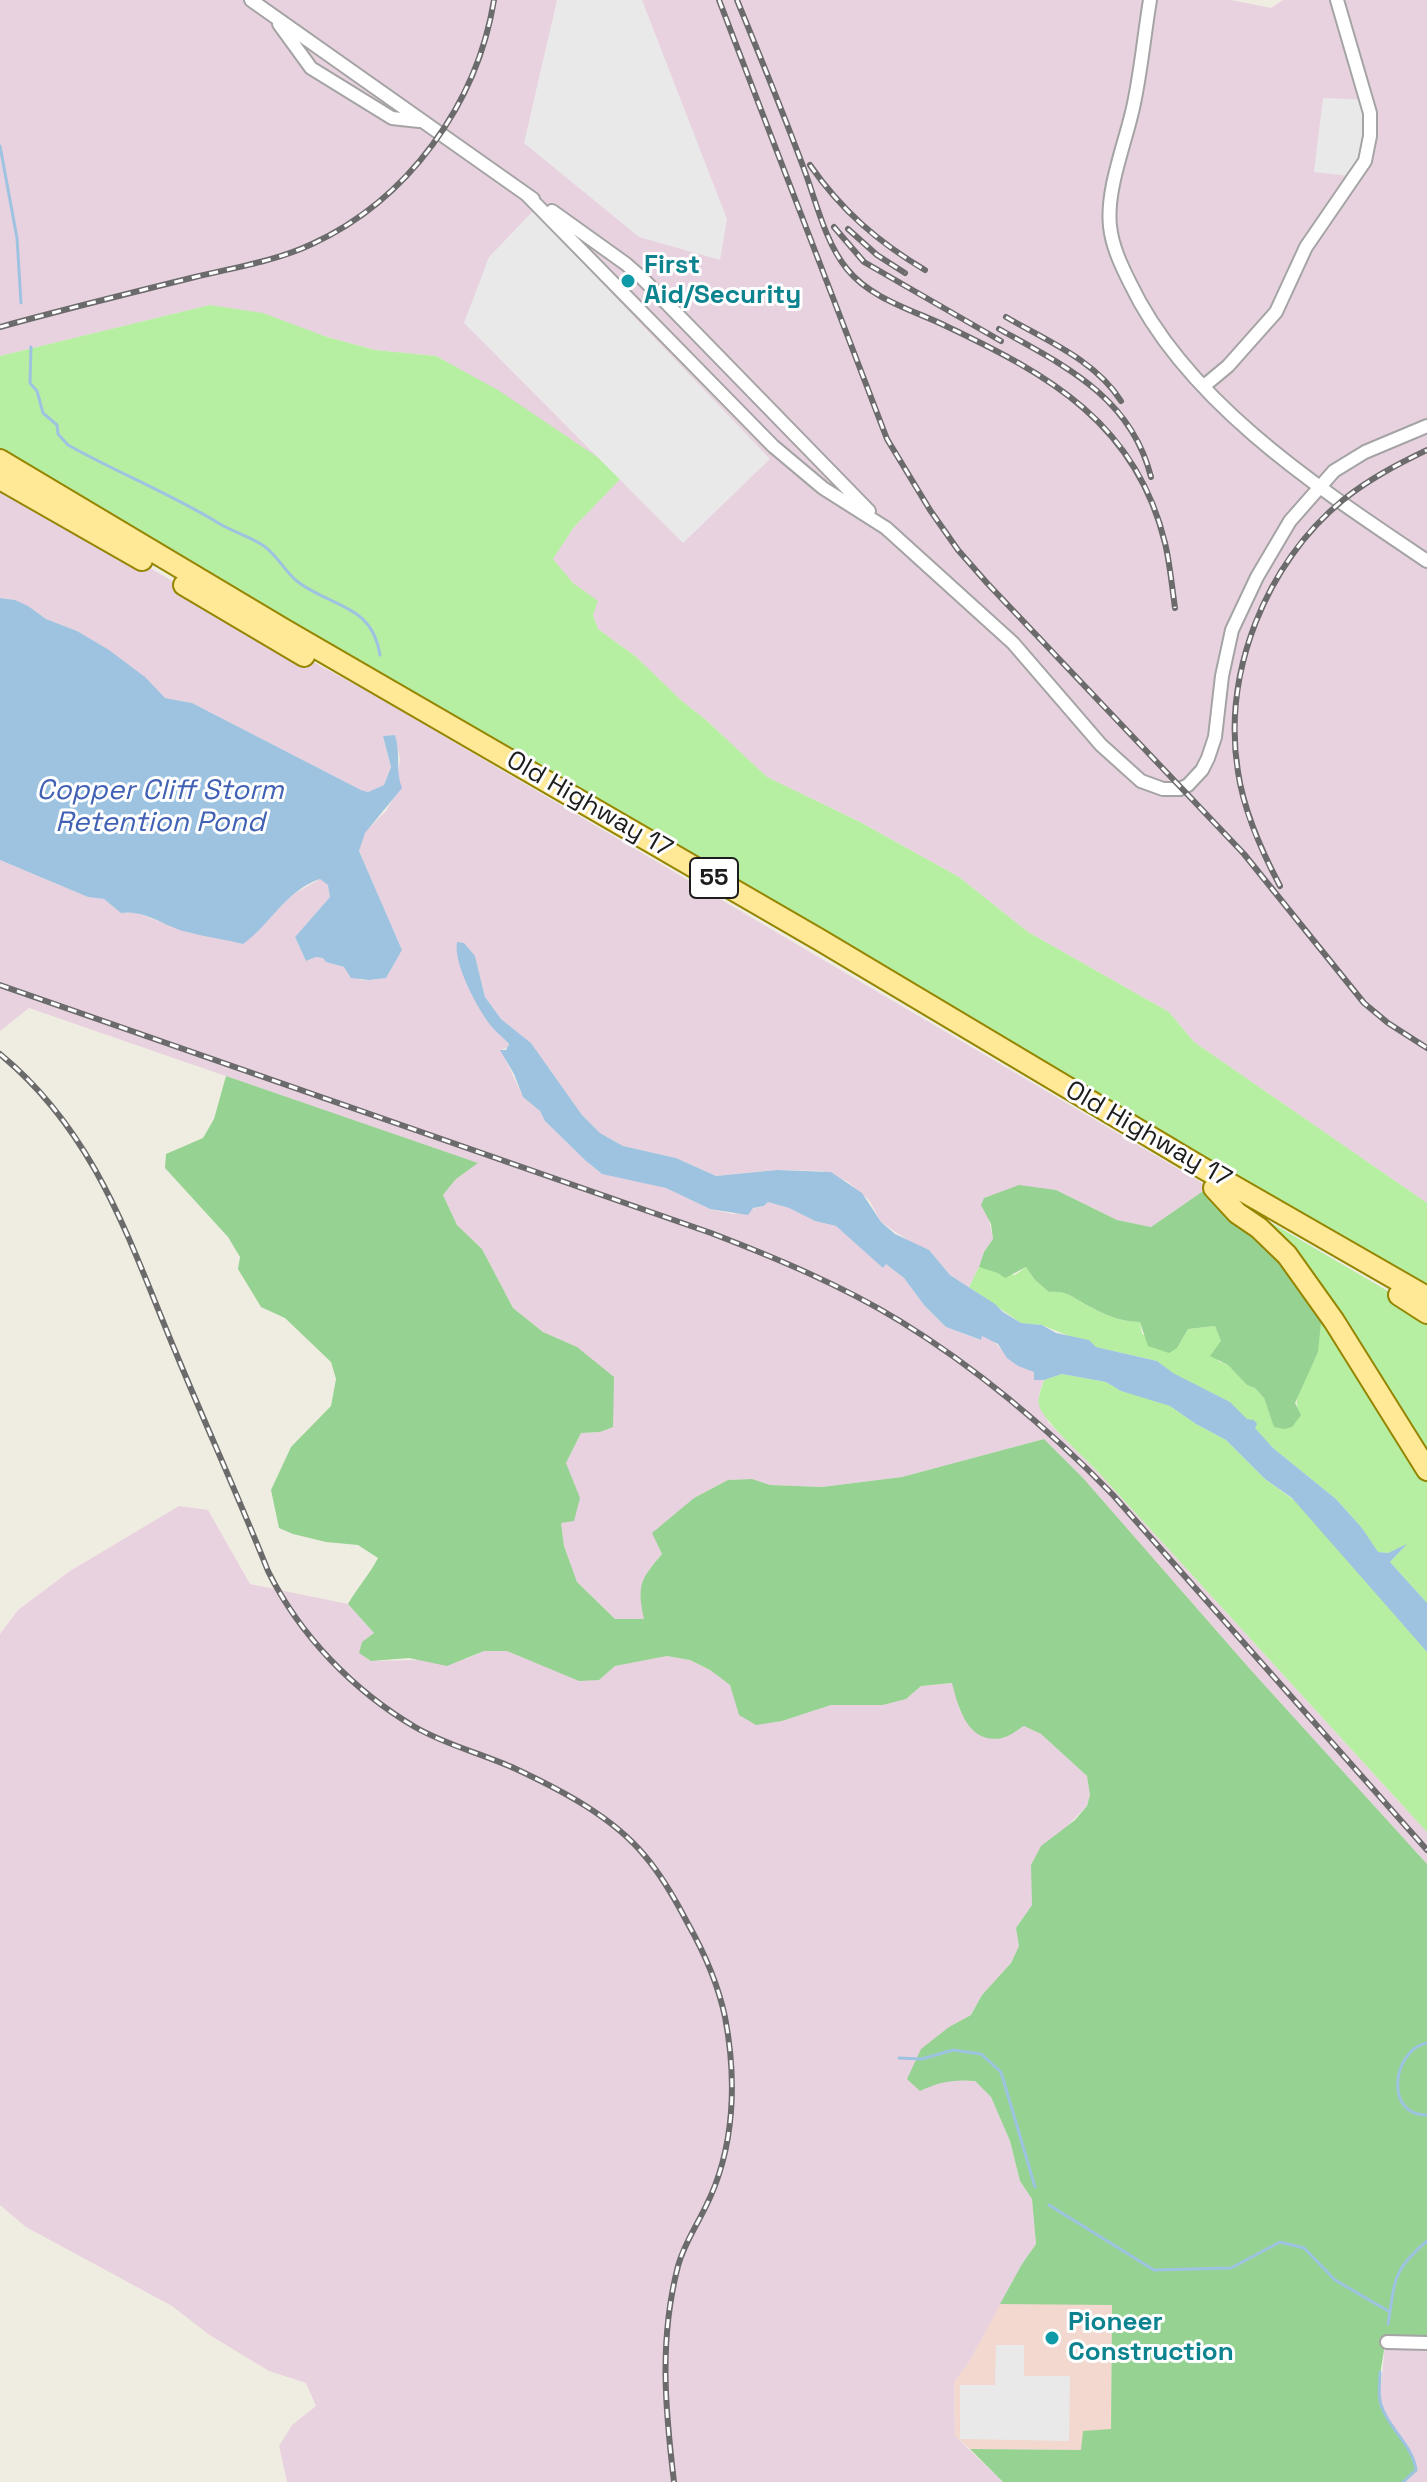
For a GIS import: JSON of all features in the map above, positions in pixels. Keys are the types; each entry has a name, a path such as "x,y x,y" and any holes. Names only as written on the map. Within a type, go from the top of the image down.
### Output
{"main road":[{"name":"Old Highway 17","path":"0,460 285,630 1427,1297"},
{"name":"Old Highway 17","path":"0,479 279,643 366,689 1427,1313"},
{"path":"1214,1188 1237,1213 1274,1241 1302,1275 1427,1470"}],"street":[{"path":"251,0 586,234 643,279 887,529 1013,643 1101,745 1141,781 1163,789 1180,789 1202,770 1208,758 1215,737 1227,650 1243,605 1290,521 1334,471 1357,457 1427,426"},
{"path":"1150,0 1134,104 1110,205 1110,227 1121,264 1147,318 1204,386 1266,443 1320,486 1427,561"},
{"path":"1204,386 1228,366 1276,312 1306,247 1365,161 1370,113 1337,0"},
{"path":"272,15 311,68 392,118 424,122"},
{"path":"526,194 773,446 823,488 887,529"},
{"path":"1387,2342 1427,2343"}],"shaded area":[{"path":"0,0 1231,0 1271,8 1283,0 1427,0 1427,1203 1194,1042 1169,1012 1028,932 959,877 860,822 767,777 635,656 598,629 593,615 597,601 573,583 552,559 574,527 624,475 436,356 375,350 210,305 0,356"},
{"path":"557,0 642,0 727,219 720,260 639,237 524,143"},
{"path":"1323,98 1370,100 1358,177 1314,172"},
{"path":"533,211 770,459 683,543 464,323 489,257"},
{"path":"0,480 280,644 367,691 1209,1187 1151,1227 1117,1220 1056,1190 987,1212 993,1239 969,1287 950,1275 929,1250 913,1244 881,1222 869,1200 848,1182 823,1171 777,1170 716,1176 676,1158 623,1146 600,1133 582,1115 531,1043 501,1019 485,997 475,956 457,953 467,985 487,1021 507,1040 509,1047 501,1050 523,1097 599,1172 666,1188 710,1209 733,1214 764,1206 768,1202 836,1226 883,1267 885,1263 904,1278 946,1327 980,1340 981,1336 992,1340 1018,1366 1035,1372 1034,1380 1044,1380 1039,1394 1048,1422 1099,1473 1427,1832 1427,1864 1249,1668 1083,1478 1044,1439 902,1477 822,1487 770,1485 752,1479 728,1480 694,1498 653,1533 662,1554 648,1571 644,1619 615,1619 577,1582 564,1546 561,1523 566,1463 581,1433 600,1432 577,1347 543,1332 513,1308 482,1249 457,1225 443,1195 456,1179 477,1163 29,1008 0,1031 0,860 88,897 104,899 121,913 134,912 190,933 243,944 292,895 320,879 329,885 330,897 295,937 306,961 324,958 326,962 344,967 360,980 370,980 386,978 402,950 359,851 364,833 386,811 395,795 400,759 395,735 383,736 391,767 384,785 368,792 361,790 192,703 165,698 77,631 46,619 15,600 0,598"},
{"path":"179,1506 208,1510 250,1584 348,1604 374,1633 371,1636 371,1661 466,1659 484,1651 507,1651 539,1664 599,1680 615,1666 667,1656 690,1660 710,1670 730,1685 735,1698 782,1721 831,1705 883,1705 906,1699 921,1686 953,1683 960,1711 1004,1738 1024,1726 1041,1734 1087,1776 1090,1795 1087,1806 1060,1833 1032,1886 1032,1905 1016,1928 1019,1946 1011,1963 982,1995 971,2015 949,2027 920,2091 935,2083 975,2081 991,2097 1010,2141 1020,2181 1032,2199 1036,2244 969,2362 954,2382 955,2436 1003,2482 287,2482 279,2446 292,2425 316,2406 306,2383 269,2371 208,2334 172,2306 26,2227 0,2205 0,1634 18,1610 70,1571"},
{"path":"1000,2304 1112,2304 1111,2430 1081,2450 970,2449 955,2436 954,2382 969,2362"},
{"path":"1385,2343 1427,2344 1427,2482 1405,2482 1417,2466 1383,2409 1380,2398"},
{"path":"996,2345 1024,2345 1024,2376 1070,2376 1069,2441 960,2439 960,2385 995,2385"}],"green space":[{"path":"210,305 263,313 327,337 375,350 436,356 498,390 624,475 574,527 553,559 573,583 598,601 593,615 598,629 635,656 767,777 860,822 959,877 1028,932 1169,1012 1194,1042 1427,1203 1427,1296 0,460 0,356"},
{"path":"226,1076 478,1163 456,1179 443,1195 457,1225 482,1249 513,1308 543,1332 577,1347 614,1377 613,1427 600,1432 581,1433 566,1463 580,1498 574,1521 561,1523 564,1546 577,1582 615,1619 644,1619 642,1584 662,1554 652,1533 694,1498 728,1480 752,1479 770,1485 822,1487 902,1477 1044,1439 1083,1478 1249,1668 1427,1864 1427,2344 1385,2343 1379,2385 1387,2418 1415,2461 1417,2471 1405,2482 1003,2482 970,2449 1081,2450 1083,2431 1111,2429 1112,2305 1000,2304 1036,2244 1032,2199 1020,2181 1010,2141 991,2097 975,2081 946,2082 920,2091 907,2079 921,2049 949,2027 971,2015 982,1995 1011,1963 1019,1946 1016,1928 1032,1905 1031,1865 1041,1846 1075,1820 1087,1806 1090,1795 1087,1776 1041,1734 1024,1726 1002,1738 981,1736 961,1713 952,1683 921,1686 906,1699 883,1705 831,1705 782,1721 756,1725 739,1715 730,1685 690,1660 667,1656 615,1666 599,1680 579,1681 507,1651 484,1651 447,1666 409,1658 371,1661 359,1653 362,1642 374,1633 348,1604 378,1558 358,1545 326,1542 279,1528 271,1490 291,1447 331,1406 336,1379 331,1362 285,1318 261,1307 238,1269 240,1257 228,1237 165,1168 166,1154 203,1138 214,1119"},
{"path":"1019,1185 1056,1190 1117,1220 1151,1227 1209,1187 1323,1303 1318,1352 1295,1403 1301,1415 1292,1427 1274,1427 1264,1398 1255,1388 1247,1385 1228,1365 1210,1356 1221,1341 1215,1326 1188,1329 1177,1348 1169,1353 1148,1346 1140,1322 1111,1316 1060,1292 1049,1292 1026,1267 1005,1278 979,1267 993,1239 991,1224 981,1205 984,1198"},
{"path":"1217,1191 1427,1314 1427,1603 1390,1562 1405,1546 1388,1553 1377,1552 1362,1528 1336,1499 1273,1448 1230,1402 1172,1373 1157,1361 1096,1347 1042,1325 1021,1323 969,1287 979,1267 1015,1275 1026,1267 1049,1292 1060,1292 1111,1316 1140,1322 1142,1334 1177,1348 1188,1329 1215,1326 1221,1341 1218,1361 1228,1365 1264,1398 1274,1426 1298,1410 1300,1388 1318,1352"},
{"path":"1062,1374 1106,1382 1121,1391 1170,1406 1226,1440 1265,1479 1299,1504 1427,1652 1427,1832 1048,1420 1039,1405 1040,1392 1044,1380"}],"water":[{"name":"Copper Cliff Storm Retention Pond","path":"0,598 28,606 46,619 77,631 109,650 145,677 165,698 192,703 361,790 368,792 384,785 391,767 383,736 395,735 402,788 365,833 359,851 402,950 386,978 351,978 344,967 326,962 323,958 306,961 295,937 330,897 328,885 320,879 297,891 243,944 179,930 147,916 121,913 104,899 88,897 0,860"},
{"path":"457,942 464,943 475,956 485,997 501,1019 531,1043 582,1115 600,1133 623,1146 676,1158 716,1176 777,1170 831,1172 862,1193 881,1222 895,1234 929,1250 950,1275 1021,1323 1042,1325 1056,1333 1089,1340 1096,1347 1157,1361 1173,1373 1230,1402 1247,1419 1254,1420 1257,1424 1255,1428 1273,1448 1336,1499 1378,1552 1388,1553 1407,1544 1390,1562 1427,1603 1427,1652 1292,1498 1265,1479 1226,1440 1170,1406 1121,1391 1106,1382 1062,1374 1034,1380 1034,1372 1007,1358 998,1344 982,1336 981,1340 946,1327 904,1278 886,1264 883,1268 836,1226 768,1202 753,1208 748,1215 710,1209 666,1188 602,1174 523,1097 500,1050 506,1050 509,1044 491,1026 473,997 462,973"}],"waterway":[{"path":"0,146 17,238 21,303"},
{"path":"31,347 30,383 37,391 43,413 57,425 58,434 68,445 264,546 298,582 360,616 376,638 380,655"},
{"path":"1427,2043 1415,2048 1406,2057 1398,2082 1404,2105 1413,2112 1427,2115"},
{"path":"899,2058 922,2059 953,2050 981,2054 1001,2072 1035,2187"},
{"path":"1049,2205 1154,2270 1231,2268 1280,2242 1304,2248 1335,2280 1390,2312"},
{"path":"1388,2324 1397,2278 1406,2261 1427,2241"},
{"path":"1380,2372 1381,2405 1411,2454 1416,2470 1403,2482"}],"railway":[{"path":"0,327 269,260 312,244 347,225 379,202 433,144 472,76 494,0"},
{"path":"719,0 887,439 930,510 958,550 987,583 1244,854 1364,1003 1427,1048"},
{"path":"737,0 839,258 857,279 880,296 984,344 1053,385 1083,408 1110,435 1133,465 1151,501 1165,543 1175,608"},
{"path":"810,165 834,196 862,224 925,270"},
{"path":"834,227 864,262 1001,341"},
{"path":"848,229 877,255 905,273"},
{"path":"1006,317 1084,363 1121,401"},
{"path":"999,329 1071,371 1112,405 1128,425 1151,477"},
{"path":"1280,886 1254,830 1238,772 1235,734 1237,697 1244,659 1256,622 1292,555 1316,526 1363,485 1427,450"},
{"path":"0,985 711,1233 808,1273 900,1321 985,1380 1038,1424 1113,1495 1427,1850"},
{"path":"0,1054 33,1085 62,1119 107,1192 268,1571 312,1639 350,1679 392,1713 439,1739 533,1777 568,1795 618,1829 663,1880 705,1957 725,2017 731,2065 731,2113 716,2184 684,2250 672,2293 666,2374 674,2482"}],"place":[{"name":"First Aid/Security","path":"628,281"},
{"name":"Pioneer Construction","path":"1052,2338"}]}
